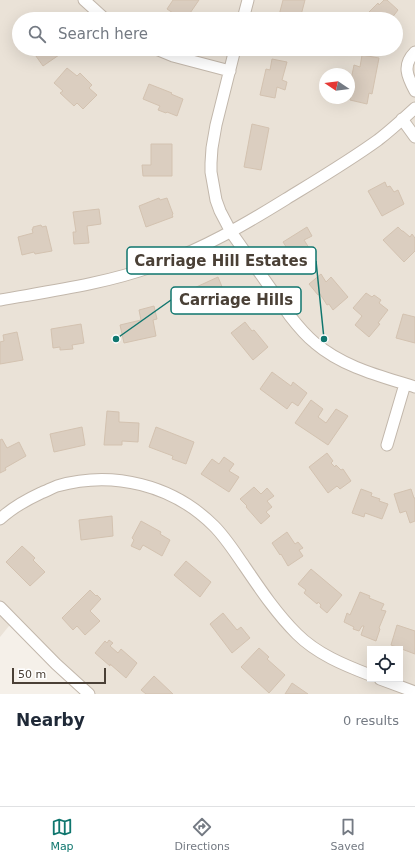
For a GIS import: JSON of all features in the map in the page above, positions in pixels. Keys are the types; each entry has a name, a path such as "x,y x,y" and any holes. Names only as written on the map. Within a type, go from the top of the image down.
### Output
{"street":[{"path":"84,0 97,12"},
{"path":"245,12 248,0"},
{"path":"415,52 409,58 406,72 415,90"},
{"path":"173,56 230,71"},
{"path":"233,56 216,125 212,148 211,172 216,200 220,211 231,232 290,316 315,343 328,353 353,366 410,386 387,445"},
{"path":"0,300 117,277 146,269 205,245 250,221 335,169 378,139 415,108"},
{"path":"402,119 415,137"},
{"path":"0,519 6,513 29,498 56,486 88,480 123,480 147,486 173,496 194,509 214,526 226,540 281,618 298,635 307,643 330,658 367,674"},
{"path":"0,607 56,664 89,694"},
{"path":"388,682 415,692"}],"shaded area":[{"path":"0,0 415,0 415,694 89,694 13,621 0,637"}],"building":[{"path":"173,0 199,0 191,12 172,12 167,9"},
{"path":"283,0 305,0 302,12 280,12"},
{"path":"384,0 387,0 398,10 396,12 369,12 378,3 379,5"},
{"path":"36,56 58,56 43,66"},
{"path":"362,56 379,58 372,94 369,93 367,104 355,101 354,65 360,67"},
{"path":"272,59 287,62 282,80 287,82 285,90 277,87 275,98 260,95 266,69 270,70"},
{"path":"67,68 77,76 80,73 92,85 89,88 97,95 83,109 77,103 74,106 60,93 63,91 54,83"},
{"path":"149,84 183,99 177,116 158,110 160,106 143,99"},
{"path":"252,124 269,128 261,170 244,167"},
{"path":"151,144 172,144 172,176 143,176 142,165 151,165"},
{"path":"385,182 387,187 390,186 394,192 398,190 404,204 382,216 368,191"},
{"path":"159,198 160,200 167,198 173,217 146,227 139,206"},
{"path":"99,209 101,224 87,226 89,243 74,244 73,232 76,232 73,212"},
{"path":"41,225 42,227 46,226 52,251 35,254 34,252 22,255 18,237 33,233 33,227"},
{"path":"307,227 312,236 304,240 311,251 305,255 311,265 300,273 292,260 294,259 283,242"},
{"path":"398,227 410,237 412,234 415,238 415,251 404,262 383,240"},
{"path":"321,274 326,282 331,277 348,297 333,310 329,304 327,305 320,294 318,295 309,284"},
{"path":"218,277 225,294 189,310 183,296 193,291 192,289"},
{"path":"366,293 372,297 374,295 381,300 379,303 388,310 378,323 380,324 369,337 355,325 362,316 353,308"},
{"path":"154,306 157,319 153,320 156,336 124,343 120,325 141,320 139,310"},
{"path":"403,314 415,317 415,343 396,338"},
{"path":"245,322 252,331 254,330 268,347 253,360 231,333"},
{"path":"81,324 84,343 72,345 73,349 60,350 60,347 53,348 51,329"},
{"path":"17,332 23,360 0,364 0,342 4,341 3,335"},
{"path":"272,372 291,386 293,382 307,393 298,406 292,402 287,409 260,389"},
{"path":"311,400 323,409 318,417 326,423 336,409 348,416 328,445 295,423"},
{"path":"107,411 119,412 119,422 139,423 138,442 122,441 122,445 104,445"},
{"path":"82,427 85,445 54,452 50,434"},
{"path":"156,427 194,442 186,464 172,459 173,456 149,447"},
{"path":"2,439 7,448 19,442 26,456 5,468 6,470 0,473 0,440"},
{"path":"327,453 333,461 331,463 335,467 336,465 341,470 343,469 351,481 340,489 337,486 328,493 309,467"},
{"path":"224,457 234,464 229,471 239,477 229,492 201,474 212,459 219,464"},
{"path":"254,487 261,494 267,488 274,496 267,501 272,507 266,512 270,516 261,524 240,499"},
{"path":"361,489 372,493 371,496 388,504 382,519 365,513 364,517 352,513"},
{"path":"411,489 415,498 415,521 410,523 406,511 400,513 394,494"},
{"path":"112,516 113,536 81,540 79,520"},
{"path":"141,521 161,532 160,534 170,540 162,556 143,545 140,550 131,546 134,540 132,538"},
{"path":"287,532 295,544 298,542 303,548 299,550 303,556 288,566 272,543"},
{"path":"22,546 35,558 33,560 45,572 30,586 6,562"},
{"path":"186,561 211,582 200,597 174,575"},
{"path":"311,569 342,595 327,613 320,607 321,605 318,602 317,604 304,593 306,590 298,584"},
{"path":"90,590 101,599 90,611 100,621 85,635 77,626 73,630 62,618"},
{"path":"360,592 370,596 369,598 384,604 381,610 386,611 379,628 376,641 361,635 364,626 362,626 359,631 353,629 354,627 344,622 347,613 350,615"},
{"path":"223,613 237,630 241,627 250,638 232,653 210,624"},
{"path":"397,625 415,631 415,654 403,650 403,646 391,645"},
{"path":"109,640 113,643 110,646 118,653 121,649 137,663 126,678 95,653 105,641 107,643"},
{"path":"259,648 269,657 267,659 285,675 269,693 241,667"},
{"path":"154,676 173,694 146,694 141,690"},
{"path":"292,683 308,694 285,694"}],"place":[{"name":"Carriage Hills","path":"116,339"},
{"name":"Carriage Hill Estates","path":"324,339"}]}
